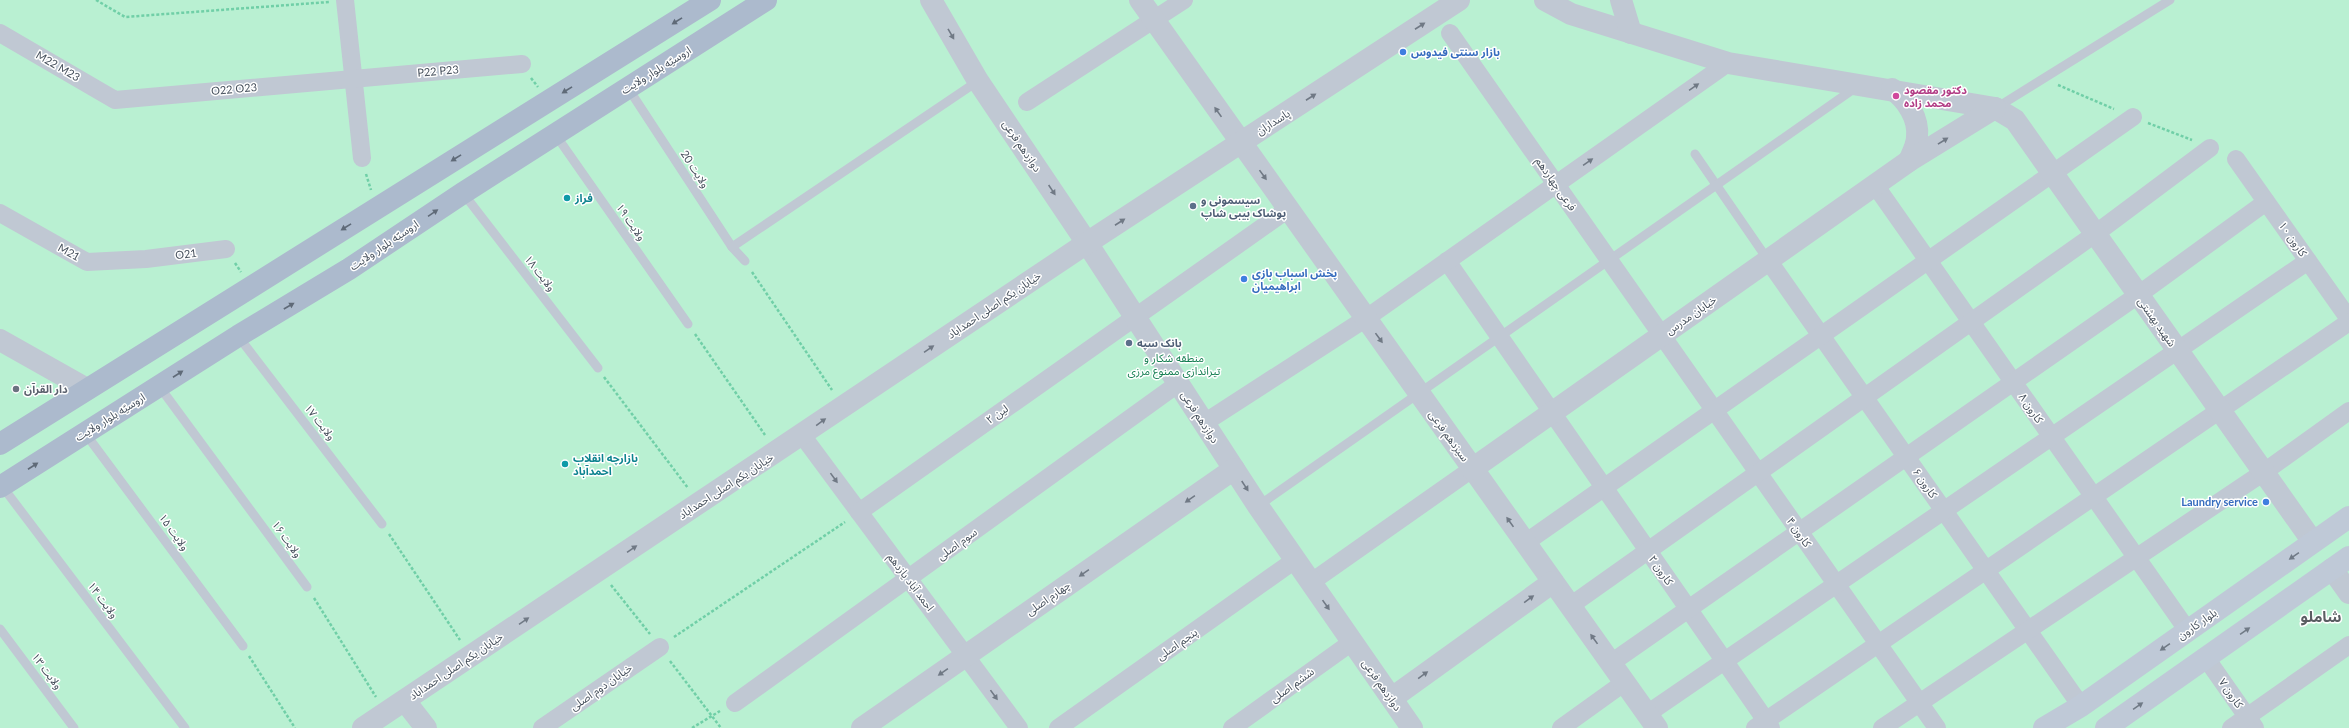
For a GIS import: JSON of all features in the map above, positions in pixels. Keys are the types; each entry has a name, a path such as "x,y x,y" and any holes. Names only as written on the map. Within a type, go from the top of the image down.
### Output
{"main road":[{"path":"0,444 710,0"},
{"name":"اروسیّه بلوار ولایت","path":"1,486 238,336 349,269 463,193 766,0"},
{"path":"596,72 596,80 599,88 620,92"},
{"path":"548,102 560,113 559,132"},
{"name":"بلوار کارون","path":"2044,728 2081,706 2349,517"},
{"path":"2106,728 2341,563 2313,542"}],"street":[{"name":"دوازدهم فرعی","path":"931,0 978,81 1087,243 1258,506 1412,728"},
{"name":"سیزدهم فرعی","path":"1140,0 1240,144 1652,721"},
{"path":"1027,102 1184,0"},
{"name":"پاسداران","path":"1087,243 1459,0"},
{"path":"1545,0 1571,14 1728,63 1892,89 1995,108"},
{"path":"1620,0 1631,33"},
{"path":"345,1 362,158"},
{"name":"M22 M23","path":"0,33 115,100"},
{"name":"فرعی چهاردهم","path":"1450,33 1662,335"},
{"path":"1204,423 1365,319 1728,63"},
{"name":"P22 P23","path":"353,78 522,64"},
{"name":"O22 O23","path":"115,100 353,78"},
{"path":"1892,89 1908,104 1916,123 1918,138 1909,161"},
{"name":"خیابان مدرس","path":"1472,469 1909,161 1995,108"},
{"name":"شهید بهشتی","path":"1995,108 2015,120 2313,542"},
{"path":"1525,543 2133,117"},
{"path":"1570,606 2095,234 2210,148"},
{"name":"کارون ۱۰","path":"2236,159 2349,319"},
{"name":"کارون ۸","path":"1875,185 2188,631"},
{"path":"1611,663 2138,295 2266,202"},
{"name":"لین ۲","path":"859,512 1287,210"},
{"name":"M21","path":"0,213 87,262 146,259"},
{"name":"خیابان یکم اصلی احمداباد","path":"363,728 776,453 842,406 1087,243"},
{"name":"O21","path":"146,259 226,249"},
{"name":"کارون ۶","path":"1768,260 2081,706"},
{"name":"کارون ۲","path":"1447,261 1500,336 1551,413 1724,660 1764,726"},
{"path":"1652,721 1724,660 2308,261"},
{"path":"1764,726 1878,644 2349,322"},
{"name":"کارون ۴","path":"1662,335 1938,728"},
{"path":"0,340 86,389"},
{"name":"سوم اصلی","path":"735,702 1179,383"},
{"path":"1882,728 2264,472 2349,411"},
{"name":"احمد آباد یازدهم","path":"802,435 1019,728"},
{"name":"چهارم اصلی","path":"862,728 1234,469"},
{"path":"1310,583 1472,469"},
{"name":"پنجم اصلی","path":"1058,728 1295,560"},
{"path":"2341,563 2349,593"},
{"path":"1392,698 1553,582"},
{"name":"ششم اصلی","path":"1232,728 1352,642"},
{"path":"2231,728 2251,722 2349,645"},
{"name":"خیابان دوم اصلی","path":"542,728 660,647"},
{"name":"کارون ۷","path":"2206,658 2251,722"},
{"path":"1561,728 1625,682"},
{"path":"405,701 426,728"}],"lane":[{"path":"1995,108 2166,1"},
{"path":"732,247 978,81"},
{"path":"1258,506 1860,84"},
{"name":"ولایت 20","path":"620,92 732,247 745,261"},
{"name":"ولایت ۱۹","path":"559,132 688,324"},
{"path":"1695,154 1768,260"},
{"name":"ولایت ۱۸","path":"463,193 598,368"},
{"name":"ولایت ۱۷","path":"238,336 382,524"},
{"name":"ولایت ۱۶","path":"159,386 307,587"},
{"name":"ولایت ۱۵","path":"85,433 243,646"},
{"name":"ولایت ۱۴","path":"1,486 185,728"},
{"name":"ولایت ۱۳","path":"0,629 74,728"}],"path":[{"path":"96,0 125,18 345,1"},
{"path":"522,64 548,102"},
{"path":"362,158 377,208"},
{"path":"226,249 250,287"},
{"path":"745,261 842,406"},
{"path":"688,324 776,453"},
{"path":"598,368 699,504"},
{"path":"660,647 859,512"},
{"path":"382,524 471,656"},
{"path":"307,587 386,714"},
{"path":"243,646 295,728"},
{"path":"692,728 735,702"}],"green space":[{"name":"منطقه شکار و تیراندازی ممنوع مرزی","path":"0,0 2349,0 2349,728 0,728"}],"place":[{"name":"بازار سنتی فیدوس","path":"1403,52"},
{"name":"دكتور مقصود محمد زاده","path":"1896,96"},
{"name":"فراز","path":"567,198"},
{"name":"سیسمونی و پوشاک بیبی شاپ","path":"1193,206"},
{"name":"پخش اسباب بازی ابراهیمیان","path":"1244,279"},
{"name":"بانک سپه","path":"1129,343"},
{"name":"دار القرآن","path":"16,389"},
{"name":"بازارچه انقلاب احمدآباد","path":"565,464"},
{"name":"Laundry service","path":"2266,502"}],"district":[{"name":"شاملو","path":"2321,617"}]}
